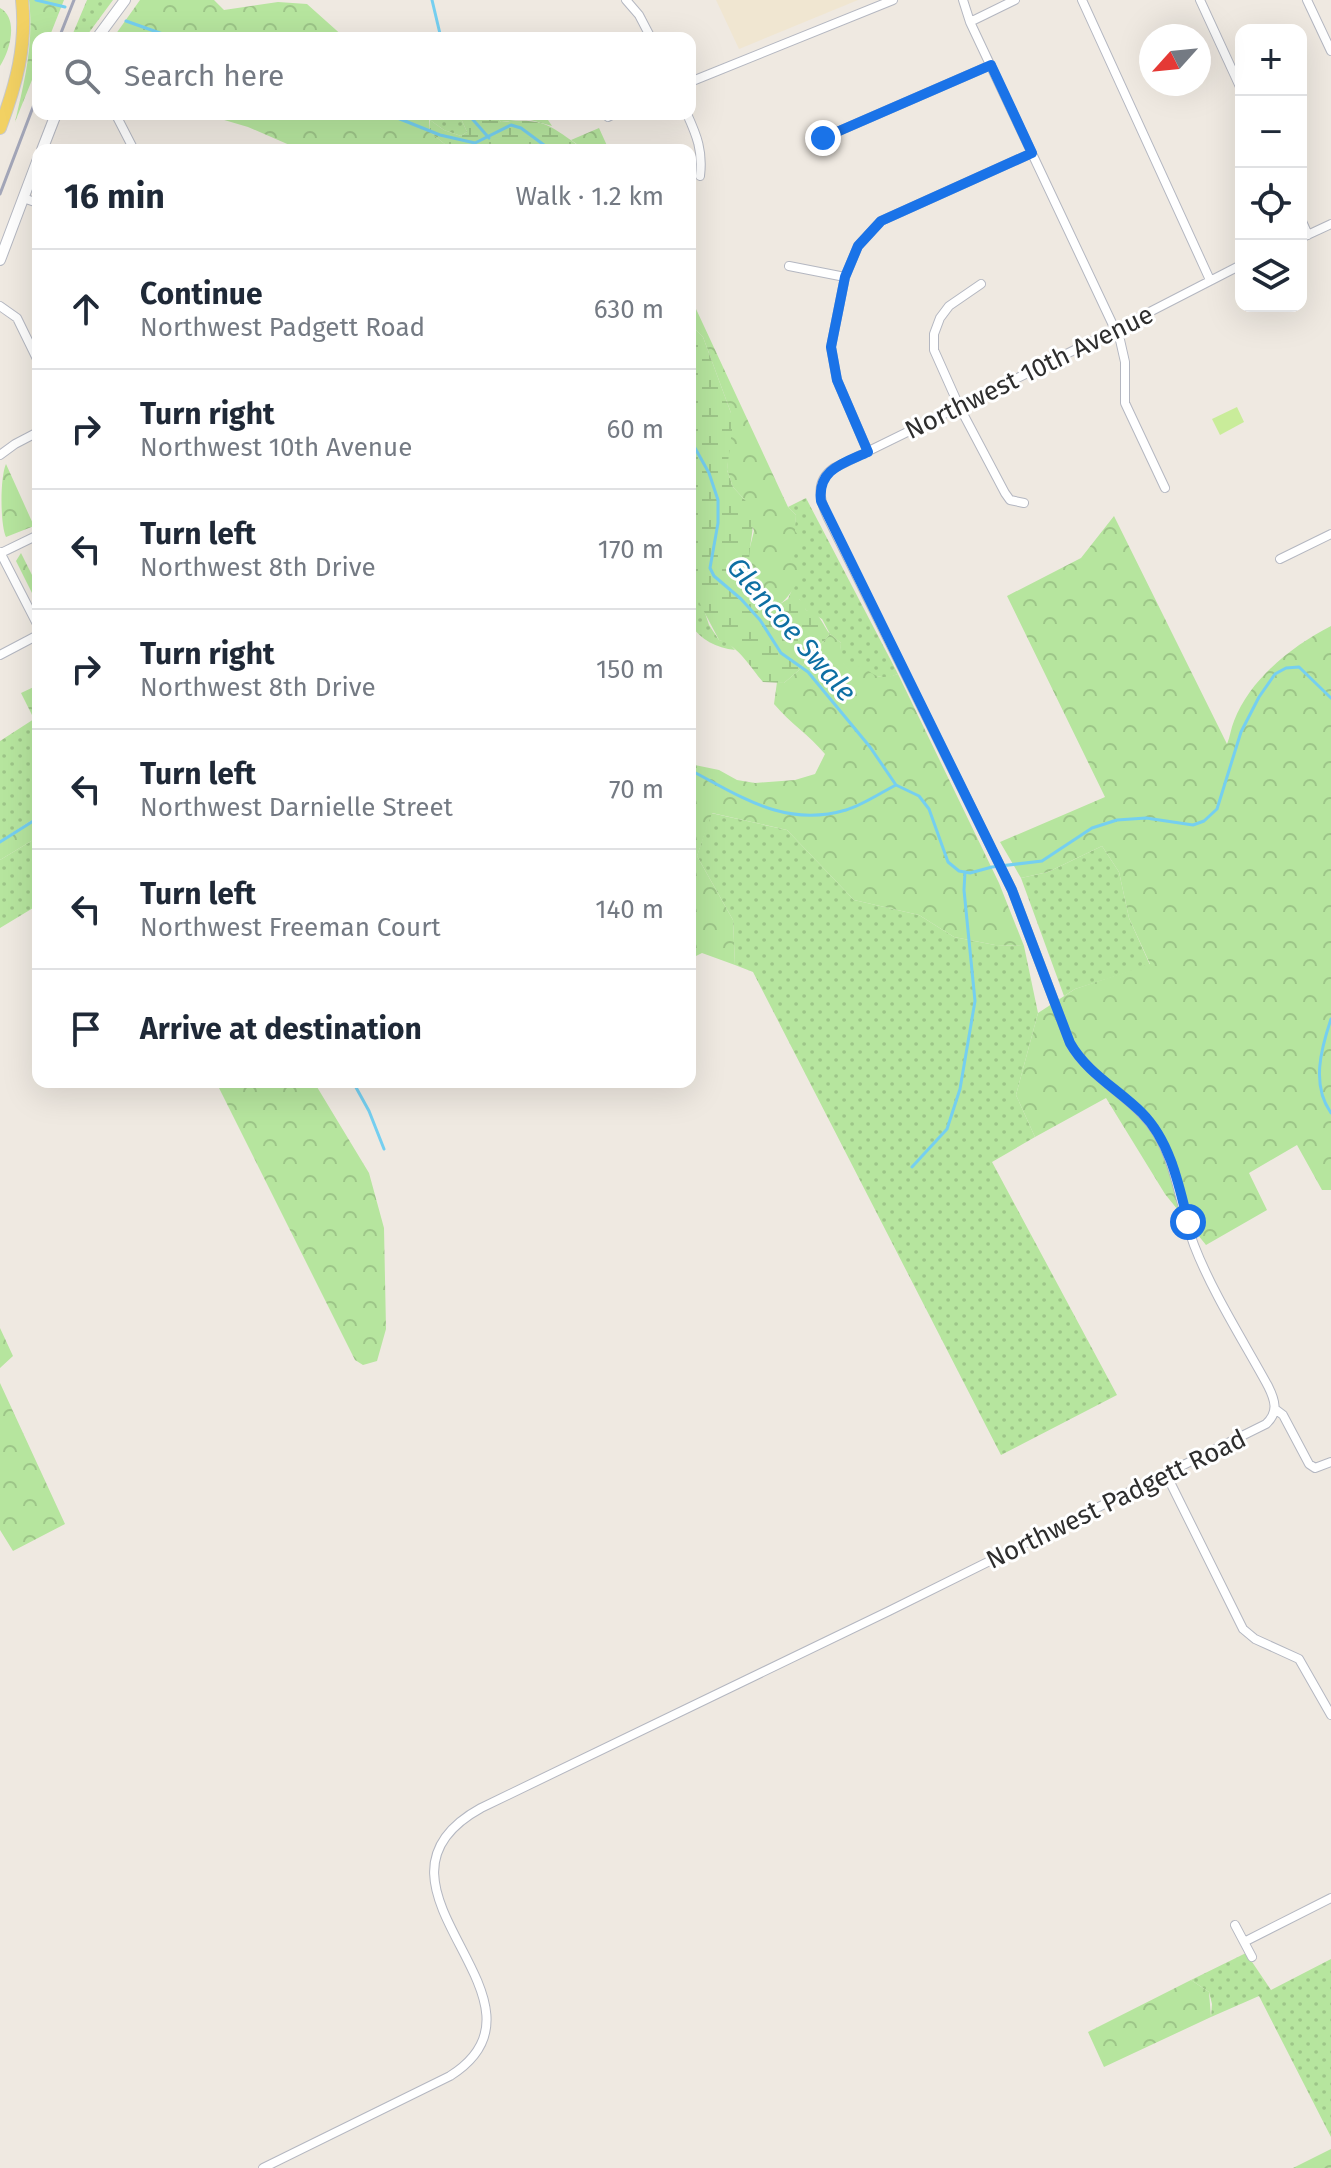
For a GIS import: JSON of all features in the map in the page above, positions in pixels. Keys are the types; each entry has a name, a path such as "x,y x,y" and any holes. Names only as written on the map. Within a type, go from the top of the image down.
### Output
{"main road":[{"path":"0,128 22,54 22,0"}],"street":[{"path":"101,32 125,0"},
{"path":"626,0 648,32"},
{"path":"696,80 893,0"},
{"path":"963,0 970,22 1115,330 1125,355 1125,403 1165,488"},
{"path":"970,22 1015,0"},
{"path":"1082,0 1210,280"},
{"path":"1200,0 1235,76"},
{"path":"1307,0 1331,51"},
{"path":"823,138 991,65"},
{"path":"44,144 54,120"},
{"path":"119,120 131,144"},
{"path":"690,120 700,142 700,176"},
{"path":"868,452 837,380 831,347 845,277 858,246 881,221 1032,153"},
{"path":"0,260 32,175"},
{"path":"23,198 32,201"},
{"path":"1307,235 1331,224"},
{"path":"789,266 845,277"},
{"name":"Northwest 10th Avenue","path":"1235,268 830,471 821,483 821,501 1012,890 1075,1051 1084,1063 1144,1115 1162,1144 1179,1186 1196,1250 1268,1386 1275,1409"},
{"path":"981,284 949,306 940,318 934,334 934,350 959,406 1005,493 1010,500 1024,503"},
{"path":"0,306 17,318 32,349"},
{"path":"0,455 32,435"},
{"path":"1280,559 1331,534"},
{"path":"32,538 0,552 32,614"},
{"path":"0,655 32,638"},
{"path":"1275,1409 1283,1415 1309,1464 1315,1468 1331,1462"},
{"name":"Northwest Padgett Road","path":"263,2168 450,2076 469,2063 480,2048 487,2024 482,1993 439,1900 434,1881 437,1851 457,1822 1266,1424 1275,1409"},
{"path":"1166,1474 1243,1629 1255,1639 1299,1659 1331,1715"},
{"path":"1244,1942 1331,1898"},
{"path":"1235,1925 1252,1957"}],"shaded area":[{"path":"716,0 858,0 739,49"}],"green space":[{"path":"29,0 64,0 51,32 32,32 32,80 15,122 25,76"},
{"path":"87,0 113,0 89,32 74,32"},
{"path":"140,0 214,0 224,10 278,2 307,4 338,32 117,32"},
{"path":"0,8 9,19 11,35 0,66"},
{"path":"224,120 429,120 430,132 445,144 287,144"},
{"path":"430,120 462,120 467,132 461,136 444,130"},
{"path":"430,120 444,130 461,136 467,132 462,120 538,122 576,144 445,144 430,132"},
{"path":"531,120 548,120 552,126"},
{"path":"599,128 606,144 577,144 571,140"},
{"path":"696,309 788,507 796,515 795,531 803,541 791,560 799,568 800,581 780,604 760,590 752,576 748,555 754,531 744,499 733,487 727,470 731,413 703,337 696,330"},
{"path":"696,330 703,337 731,413 727,470 733,487 754,510 749,562 751,572 756,582 780,604 788,599 799,599 806,610 818,616 830,634 784,683 763,682 738,652 719,640 699,602 696,589"},
{"path":"1237,407 1244,422 1220,435 1212,419"},
{"path":"6,464 32,522 32,527 6,537 3,522"},
{"path":"806,498 898,674 887,678 849,671 839,658 841,643 830,634 822,619 806,610 799,599 788,599 793,587 791,560 796,515 788,507"},
{"path":"1114,516 1227,744 1241,706 1261,678 1287,654 1331,626 1331,1190 1322,1190 1297,1145 1249,1173 1267,1210 1206,1245 1165,1194 1106,1098 1035,1137 1016,1095 1038,1013 1075,989 1150,964 1129,918 1119,872 1102,846 1048,872 1021,878 1000,842 1105,797 1007,596 1081,558"},
{"path":"21,553 32,575 32,593 16,561"},
{"path":"696,585 709,625 719,640 728,642 735,650 696,631"},
{"path":"830,634 841,643 840,658 849,670 862,665 878,676 898,674 999,883 1024,946 995,945 954,937 919,915 854,900 787,830 712,813 697,856 733,920 735,965 702,953 696,956 696,765 755,783 795,780 815,774 825,754 774,704 777,682 784,683"},
{"path":"32,688 32,715 21,693"},
{"path":"32,720 32,820 0,841 0,741"},
{"path":"711,813 787,830 854,900 919,915 954,937 995,945 1024,946 1038,1013 1016,1095 1035,1137 992,1162 1117,1395 1001,1455 753,972 735,965 733,920 697,856"},
{"path":"32,820 32,841 0,860 0,841"},
{"path":"32,841 32,909 0,928 0,860"},
{"path":"1102,846 1119,872 1129,918 1150,965 1075,989 1064,996 1021,878 1048,872"},
{"path":"219,1088 318,1088 369,1173 384,1228 386,1329 377,1361 363,1365 355,1360"},
{"path":"0,1328 13,1356 0,1368"},
{"path":"0,1383 65,1524 13,1551 0,1530"},
{"path":"1246,1953 1271,1990 1331,1959 1331,2137 1259,1996 1211,2017 1209,1992 1191,1980"},
{"path":"1191,1980 1209,1992 1211,2017 1104,2067 1088,2032"},
{"path":"1331,2149 1331,2168 1293,2168"}],"waterway":[{"name":"Glencoe Swale","path":"36,0 65,7"},
{"path":"432,0 440,32"},
{"name":"Glencoe Swale","path":"126,21 157,32"},
{"name":"Glencoe Swale","path":"402,120 440,135 475,143 511,125 521,128 543,144"},
{"path":"473,120 489,138"},
{"name":"Glencoe Swale","path":"696,450 709,473 718,500 718,523 710,568 714,576 760,620 781,653 808,672 870,747 896,785"},
{"path":"696,773 765,807 803,815 824,815 846,810 896,785 919,796 929,809 948,862 959,871 970,873 1042,861 1092,828 1117,820 1146,818 1193,825 1204,821 1217,809 1241,732 1275,674 1286,668 1299,667 1331,698"},
{"path":"0,842 32,822"},
{"path":"912,1167 947,1129 960,1089 975,1001 965,872"},
{"path":"1331,1019 1320,1067 1321,1091 1331,1113"},
{"path":"356,1088 384,1149"}],"railway":[{"path":"61,32 74,0"},
{"path":"0,194 32,110"}],"route":[{"path":"823,138 991,65 1032,153 881,221 858,246 845,277 831,347 837,380 868,452 826,474 821,483 821,501 1012,890 1070,1043 1084,1063 1135,1106 1151,1124 1169,1159 1188,1222"}]}
